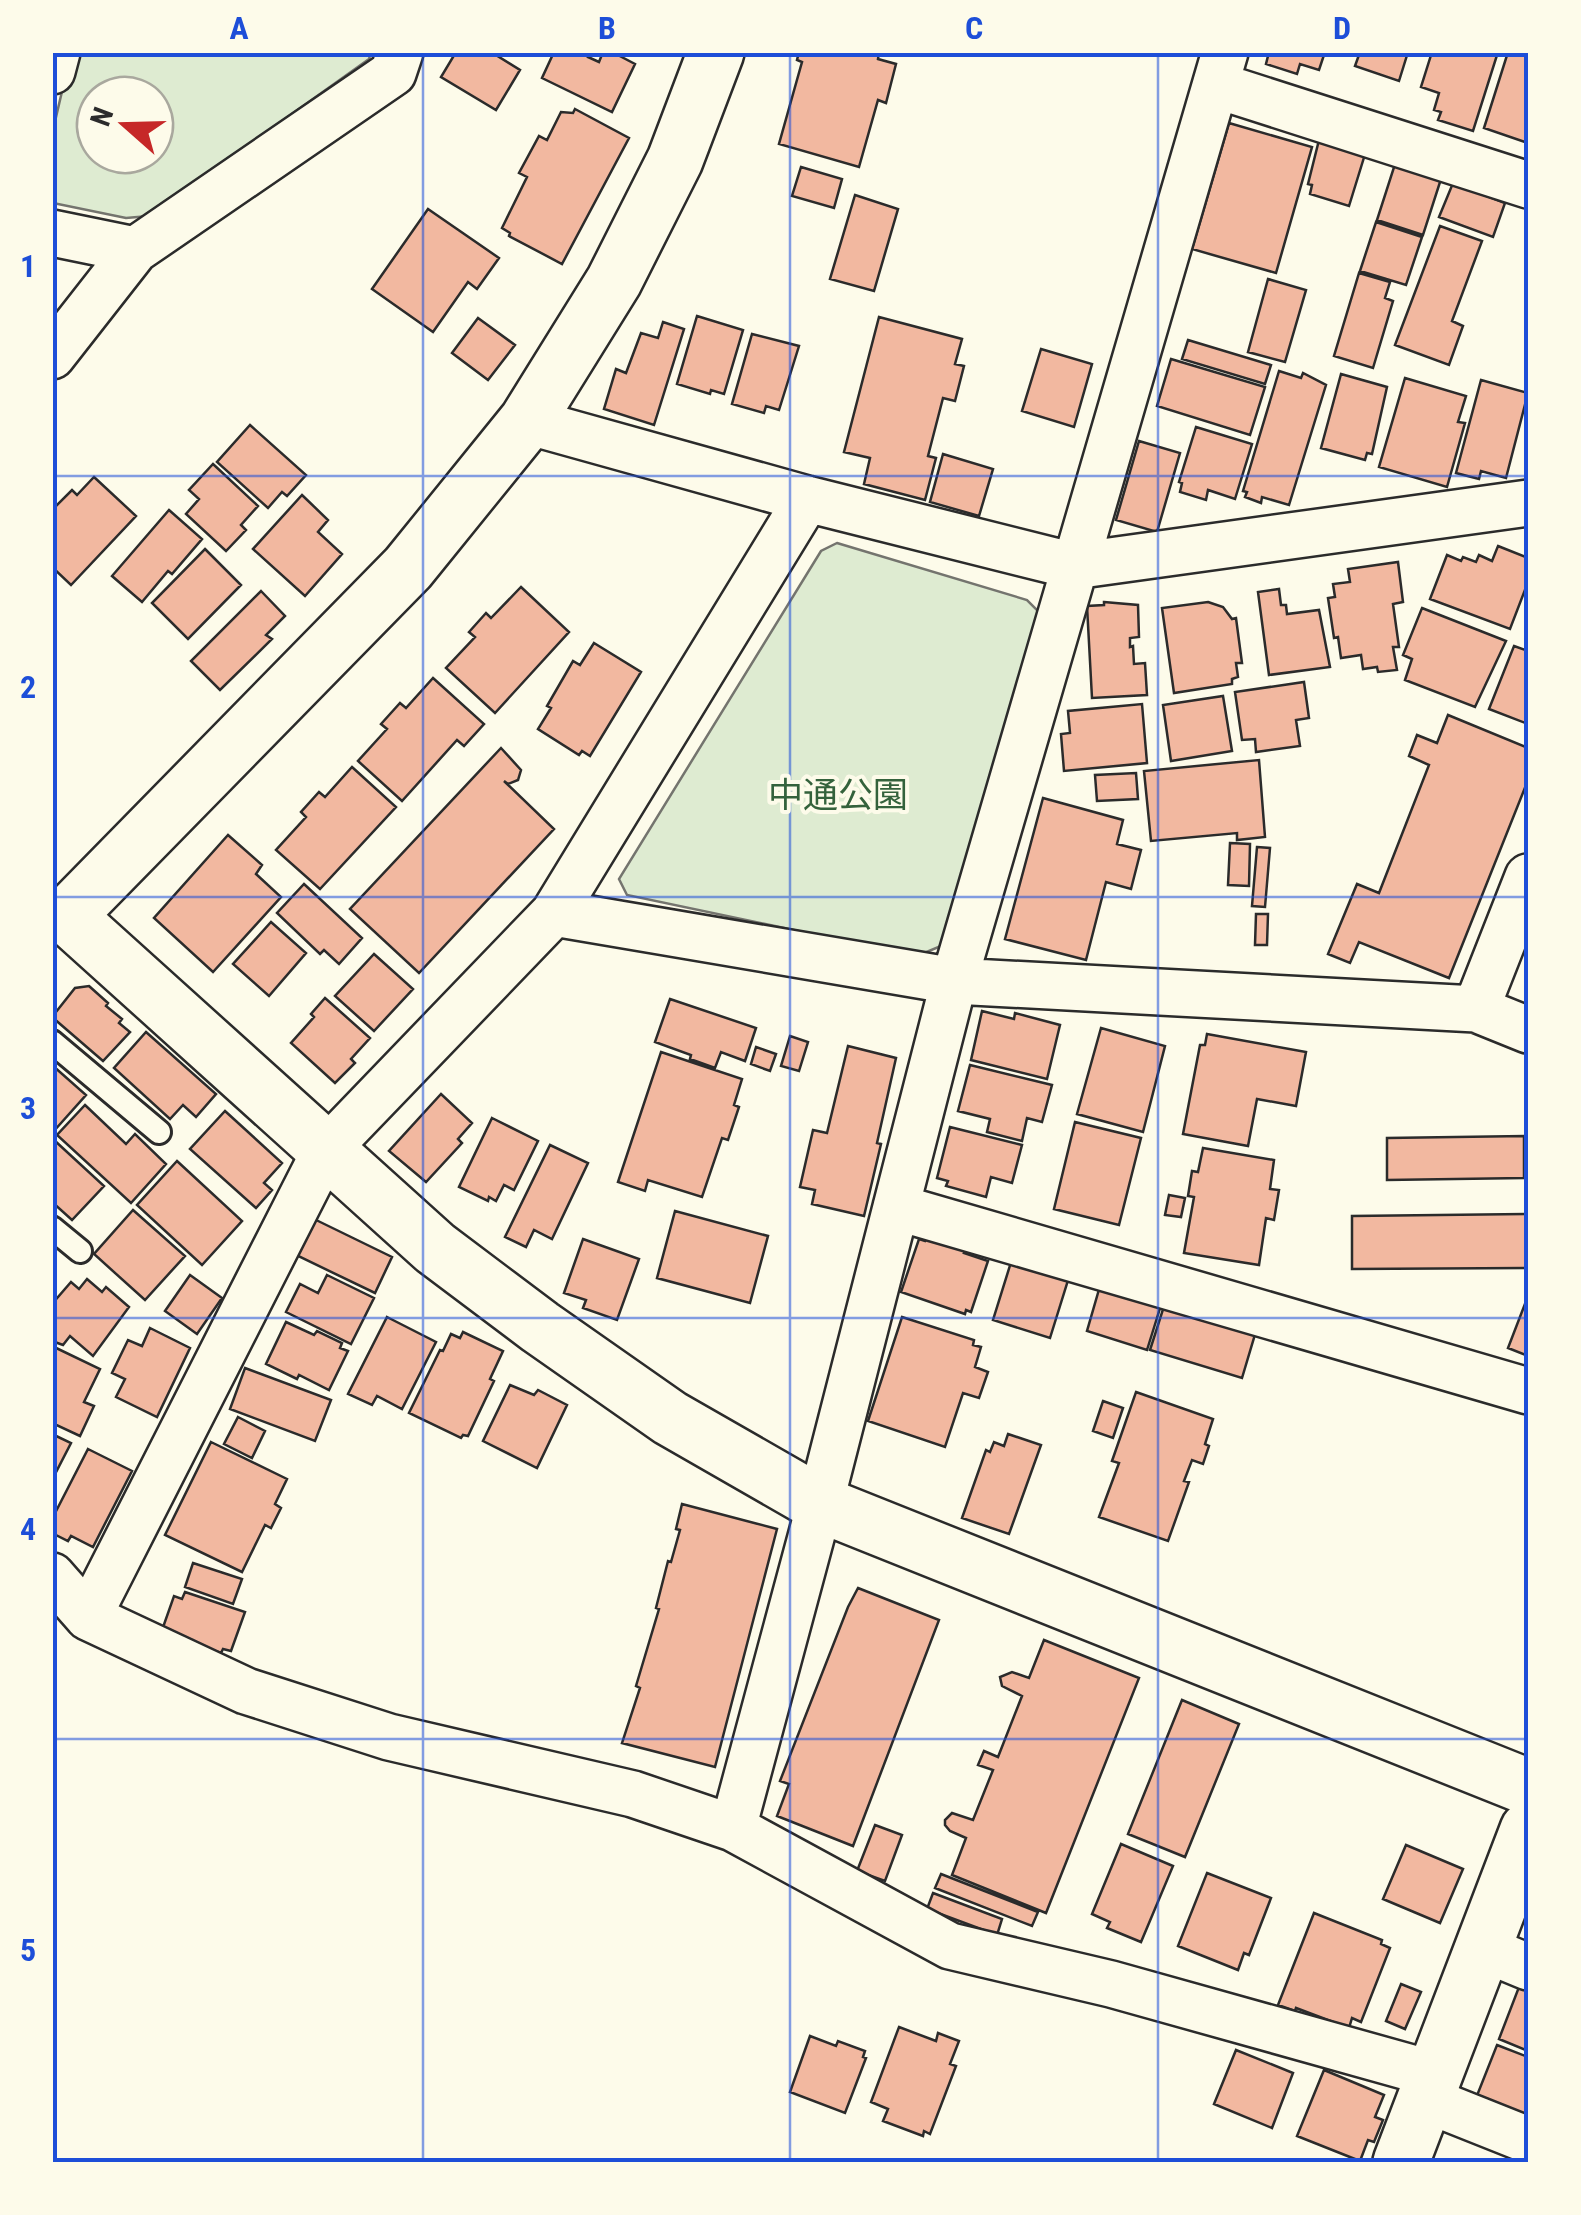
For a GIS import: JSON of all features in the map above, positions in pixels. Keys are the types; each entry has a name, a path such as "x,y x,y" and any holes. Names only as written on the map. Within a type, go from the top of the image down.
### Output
{"street":[{"path":"52,71 57,52"},
{"path":"52,356 135,250 393,73 400,52"},
{"path":"716,52 675,160 614,280 527,421 408,568 57,914 435,1248 540,1328 670,1418 820,1504 1528,1787"},
{"path":"733,1828 954,980 1220,69 1528,184"},
{"path":"52,232 135,250"},
{"path":"527,421 1074,566 1528,503"},
{"path":"88,1617 325,1150 554,913 806,498"},
{"path":"1476,1009 1528,876"},
{"path":"554,913 954,980 1476,1009 1528,1030"},
{"path":"896,1207 1528,1391"},
{"path":"52,1576 88,1617 246,1691 389,1738 632,1794 733,1828 950,1946 1111,1984 1429,2086 1528,2140"},
{"path":"1401,2162 1429,2086 1505,1958 1528,1830"}],"lane":[{"path":"52,1042 159,1132"},
{"path":"52,1228 80,1251"}],"green space":[{"path":"71,53 371,53 369,59 149,216 126,218 53,203 53,130"},
{"name":"中通公園","path":"837,543 1027,600 1041,614 941,946 917,956 627,895 619,879 821,551"}],"building":[{"path":"456,52 491,52 520,70 496,110 441,77"},
{"path":"554,52 590,52 588,57 599,62 603,52 612,52 635,64 612,112 542,78"},
{"path":"799,52 879,52 878,59 896,64 886,103 878,100 859,167 779,144 802,62 797,60"},
{"path":"1269,52 1325,52 1319,70 1300,64 1297,74 1266,64"},
{"path":"1360,52 1408,52 1399,81 1355,66"},
{"path":"1432,52 1498,52 1473,131 1438,120 1441,112 1434,110 1439,93 1421,87"},
{"path":"1508,52 1528,52 1528,143 1484,128"},
{"path":"575,109 629,138 562,264 509,236 502,228 527,177 519,173 539,136 547,140 561,112 573,113"},
{"path":"1229,123 1312,147 1276,273 1192,249"},
{"path":"1319,140 1366,151 1349,206 1310,194 1312,185 1308,184"},
{"path":"1395,164 1441,179 1423,235 1377,220"},
{"path":"801,167 842,179 834,208 792,196"},
{"path":"1453,183 1505,203 1493,237 1439,217"},
{"path":"855,195 898,209 874,291 830,279"},
{"path":"428,209 499,258 477,289 468,282 433,332 372,289"},
{"path":"1376,222 1422,237 1406,285 1360,271"},
{"path":"1440,226 1482,241 1452,321 1463,326 1449,365 1395,345"},
{"path":"1359,273 1390,282 1385,298 1393,301 1373,368 1334,356"},
{"path":"1268,279 1306,290 1285,362 1248,352"},
{"path":"697,316 743,330 724,394 677,384"},
{"path":"879,317 962,339 955,364 964,366 955,401 943,398 928,456 936,458 925,500 864,484 870,458 844,452"},
{"path":"478,318 515,345 488,380 452,353"},
{"path":"663,322 684,329 654,425 604,409 616,369 626,373 641,333 658,338"},
{"path":"752,334 799,346 779,410 766,406 764,413 732,404"},
{"path":"1188,340 1271,365 1265,384 1182,359"},
{"path":"1041,349 1092,364 1074,427 1022,411"},
{"path":"1171,359 1265,387 1250,435 1157,406"},
{"path":"1279,371 1301,378 1303,373 1326,385 1289,505 1262,497 1261,503 1245,497 1247,492 1243,491"},
{"path":"1341,374 1387,387 1372,454 1367,453 1365,460 1321,448"},
{"path":"1405,378 1466,396 1458,422 1465,423 1447,487 1379,467"},
{"path":"1481,380 1528,393 1506,478 1481,471 1479,479 1456,473"},
{"path":"250,425 306,475 287,496 282,492 268,508 217,462"},
{"path":"1196,427 1252,444 1235,499 1208,490 1206,500 1180,492 1179,482"},
{"path":"1139,441 1180,453 1157,532 1116,520"},
{"path":"943,454 993,469 979,516 930,502"},
{"path":"213,464 258,506 241,525 246,530 226,551 186,514 199,499 189,490"},
{"path":"94,477 136,516 71,585 52,567 52,510 72,490 77,495"},
{"path":"302,495 328,520 318,532 342,554 305,596 253,549"},
{"path":"169,510 202,539 142,602 112,576"},
{"path":"1498,546 1528,558 1528,582 1510,629 1430,599 1447,555 1476,562 1479,555 1492,561"},
{"path":"205,549 241,585 188,639 152,603"},
{"path":"1398,562 1403,602 1393,604 1399,647 1393,647 1397,670 1363,669 1361,655 1341,658 1328,598 1335,597 1333,584 1350,582 1348,569"},
{"path":"521,587 569,632 495,713 446,668 475,637 469,632 486,613 491,618"},
{"path":"1279,589 1287,614 1319,610 1330,667 1269,675 1258,592"},
{"path":"261,591 285,616 266,635 272,639 220,690 191,661"},
{"path":"1104,602 1138,605 1139,637 1130,638 1130,647 1133,646 1134,664 1145,663 1147,695 1092,698 1087,606"},
{"path":"1208,602 1223,607 1232,619 1236,618 1242,663 1236,663 1238,677 1232,679 1232,684 1174,693 1162,608"},
{"path":"1422,608 1506,641 1475,707 1405,680 1412,659 1403,655"},
{"path":"594,643 641,672 590,756 582,751 579,755 538,729 573,661 580,665"},
{"path":"1514,646 1528,651 1528,724 1489,709"},
{"path":"433,678 484,724 464,746 457,740 402,801 358,761 387,729 381,724 400,703 406,708"},
{"path":"1304,682 1309,718 1296,720 1300,746 1256,752 1255,739 1242,740 1235,692"},
{"path":"1223,696 1232,751 1171,761 1163,705"},
{"path":"1142,704 1147,763 1064,771 1061,734 1070,733 1068,711"},
{"path":"1448,715 1528,748 1528,780 1449,978 1359,942 1350,963 1328,954 1357,884 1379,893 1429,765 1409,756 1417,735 1437,743"},
{"path":"501,748 521,770 518,780 508,784 504,781 554,829 419,973 350,909"},
{"path":"1259,760 1265,837 1237,840 1237,833 1151,841 1144,771"},
{"path":"352,767 396,807 320,889 276,850 306,817 301,812 319,792 325,797"},
{"path":"1136,773 1138,799 1097,801 1095,775"},
{"path":"1043,798 1123,820 1117,844 1141,850 1131,889 1106,882 1086,960 1005,939"},
{"path":"228,835 262,865 256,874 281,897 213,972 154,918"},
{"path":"1230,843 1250,844 1249,886 1228,885"},
{"path":"1257,847 1270,848 1265,907 1252,906"},
{"path":"304,884 362,938 339,964 324,950 320,954 277,913"},
{"path":"1256,914 1268,914 1267,945 1255,945"},
{"path":"271,922 306,953 269,996 233,964"},
{"path":"374,954 413,989 374,1031 335,996"},
{"path":"89,986 130,1032 103,1061 52,1017 75,988"},
{"path":"325,998 370,1038 351,1059 355,1063 335,1083 291,1043"},
{"path":"670,999 756,1028 745,1061 721,1052 715,1068 655,1042"},
{"path":"982,1011 1014,1019 1015,1013 1060,1025 1047,1079 971,1060"},
{"path":"1101,1028 1165,1046 1143,1132 1077,1114"},
{"path":"146,1032 216,1094 196,1117 183,1105 170,1119 114,1068"},
{"path":"1207,1034 1306,1052 1296,1106 1257,1099 1248,1146 1183,1134 1200,1045 1205,1045"},
{"path":"790,1036 808,1042 799,1071 781,1066"},
{"path":"848,1046 896,1058 864,1216 812,1204 815,1190 800,1187 813,1130 827,1133"},
{"path":"756,1047 776,1054 770,1071 751,1064"},
{"path":"661,1052 742,1079 734,1105 739,1107 728,1140 722,1138 702,1197 648,1180 645,1191 618,1182"},
{"path":"52,1065 86,1095 53,1132 52,1131"},
{"path":"970,1065 1052,1085 1042,1122 1027,1118 1022,1141 987,1132 990,1119 958,1111"},
{"path":"441,1094 472,1123 458,1139 462,1143 426,1182 389,1151"},
{"path":"85,1105 126,1144 135,1134 166,1164 131,1203 57,1135"},
{"path":"225,1111 282,1163 264,1183 272,1190 256,1208 190,1149"},
{"path":"492,1118 538,1141 514,1190 504,1185 496,1201 489,1197 488,1201 459,1187"},
{"path":"1075,1122 1141,1138 1119,1225 1054,1209"},
{"path":"950,1127 1022,1145 1012,1183 991,1177 986,1197 946,1186 948,1181 937,1178"},
{"path":"1524,1136 1524,1178 1387,1180 1387,1138"},
{"path":"54,1140 104,1186 72,1220 52,1202"},
{"path":"550,1145 588,1163 552,1239 534,1230 526,1247 505,1237"},
{"path":"1203,1148 1274,1160 1270,1189 1279,1190 1274,1220 1266,1218 1259,1265 1184,1253 1194,1197 1188,1196 1192,1171 1198,1172"},
{"path":"177,1161 242,1221 202,1265 137,1205"},
{"path":"1169,1195 1185,1198 1181,1217 1165,1215"},
{"path":"133,1210 185,1256 145,1300 94,1254"},
{"path":"675,1211 768,1236 750,1303 657,1278"},
{"path":"1528,1214 1528,1268 1352,1269 1352,1216"},
{"path":"312,1218 392,1257 375,1293 294,1254"},
{"path":"928,1235 967,1247 964,1253 988,1261 971,1312 966,1310 965,1314 901,1292 919,1239 925,1241"},
{"path":"583,1239 639,1259 617,1320 583,1308 586,1300 564,1293"},
{"path":"1012,1259 1069,1277 1050,1338 993,1320"},
{"path":"190,1275 222,1298 197,1334 165,1311"},
{"path":"327,1275 374,1298 351,1344 286,1312 300,1284 318,1293"},
{"path":"87,1279 102,1292 106,1287 129,1307 93,1356 70,1336 63,1345 52,1341 52,1304 71,1282 79,1289"},
{"path":"1100,1286 1161,1305 1147,1350 1087,1331"},
{"path":"1528,1296 1528,1356 1508,1348"},
{"path":"1165,1303 1256,1331 1242,1378 1150,1350"},
{"path":"387,1317 436,1342 402,1409 377,1396 372,1405 348,1394"},
{"path":"902,1317 974,1340 973,1345 981,1347 975,1367 988,1372 979,1398 963,1393 945,1447 868,1421"},
{"path":"286,1322 314,1335 317,1331 342,1343 340,1348 348,1351 329,1390 266,1364"},
{"path":"150,1328 190,1348 157,1417 116,1397 125,1379 112,1373 128,1340 142,1346"},
{"path":"463,1332 503,1351 490,1379 494,1381 468,1436 461,1438 409,1413 440,1350 443,1351 451,1334 460,1338"},
{"path":"52,1346 100,1369 84,1402 94,1406 80,1436 52,1423"},
{"path":"245,1368 331,1400 315,1441 230,1409"},
{"path":"510,1385 534,1395 538,1390 567,1405 537,1468 483,1441"},
{"path":"1136,1392 1213,1419 1203,1464 1192,1460 1184,1481 1189,1482 1168,1541 1099,1517 1119,1463 1112,1461"},
{"path":"1103,1401 1123,1408 1113,1438 1093,1431"},
{"path":"238,1417 265,1431 252,1458 224,1444"},
{"path":"52,1434 71,1443 54,1476 52,1475"},
{"path":"1008,1434 1041,1445 1009,1534 962,1518 986,1450 990,1452 994,1442 1004,1446"},
{"path":"211,1442 287,1479 275,1504 281,1508 271,1528 265,1525 242,1572 165,1535"},
{"path":"88,1449 132,1471 93,1547 71,1536 68,1541 52,1533 52,1519"},
{"path":"682,1504 777,1529 715,1767 622,1743 640,1688 636,1686 659,1609 656,1608 668,1561 671,1562 680,1530 676,1529"},
{"path":"193,1563 242,1579 233,1604 185,1587"},
{"path":"858,1588 939,1620 853,1846 777,1816 789,1784 780,1781"},
{"path":"185,1592 245,1612 231,1651 223,1649 221,1653 161,1633 174,1596 182,1599"},
{"path":"1044,1640 1139,1678 1046,1913 952,1875 966,1838 945,1825 952,1813 973,1820 993,1770 978,1765 984,1751 998,1757 1022,1696 1002,1686 1000,1677 1012,1672 1029,1678"},
{"path":"1182,1700 1239,1724 1185,1857 1128,1834"},
{"path":"875,1825 902,1835 885,1881 857,1871"},
{"path":"1121,1844 1173,1866 1141,1942 1107,1928 1110,1922 1092,1914"},
{"path":"1406,1845 1463,1869 1440,1923 1383,1899"},
{"path":"1207,1873 1271,1898 1249,1955 1244,1953 1238,1970 1178,1946"},
{"path":"941,1874 1038,1912 1032,1926 935,1888"},
{"path":"933,1893 1002,1919 997,1935 927,1909"},
{"path":"1314,1913 1382,1940 1381,1944 1390,1948 1361,2022 1352,2018 1349,2028 1278,2005"},
{"path":"1401,1984 1421,1992 1405,2029 1386,2021"},
{"path":"1519,1987 1528,1990 1528,2051 1499,2039"},
{"path":"899,2027 936,2041 938,2033 959,2041 950,2064 956,2066 930,2134 924,2131 923,2136 883,2121 888,2109 871,2102"},
{"path":"810,2036 865,2051 866,2058 845,2113 790,2092"},
{"path":"1497,2045 1528,2057 1528,2118 1476,2098"},
{"path":"1236,2050 1293,2073 1272,2128 1214,2104"},
{"path":"1324,2070 1384,2095 1375,2117 1383,2120 1374,2142 1368,2140 1360,2161 1297,2136"}]}
